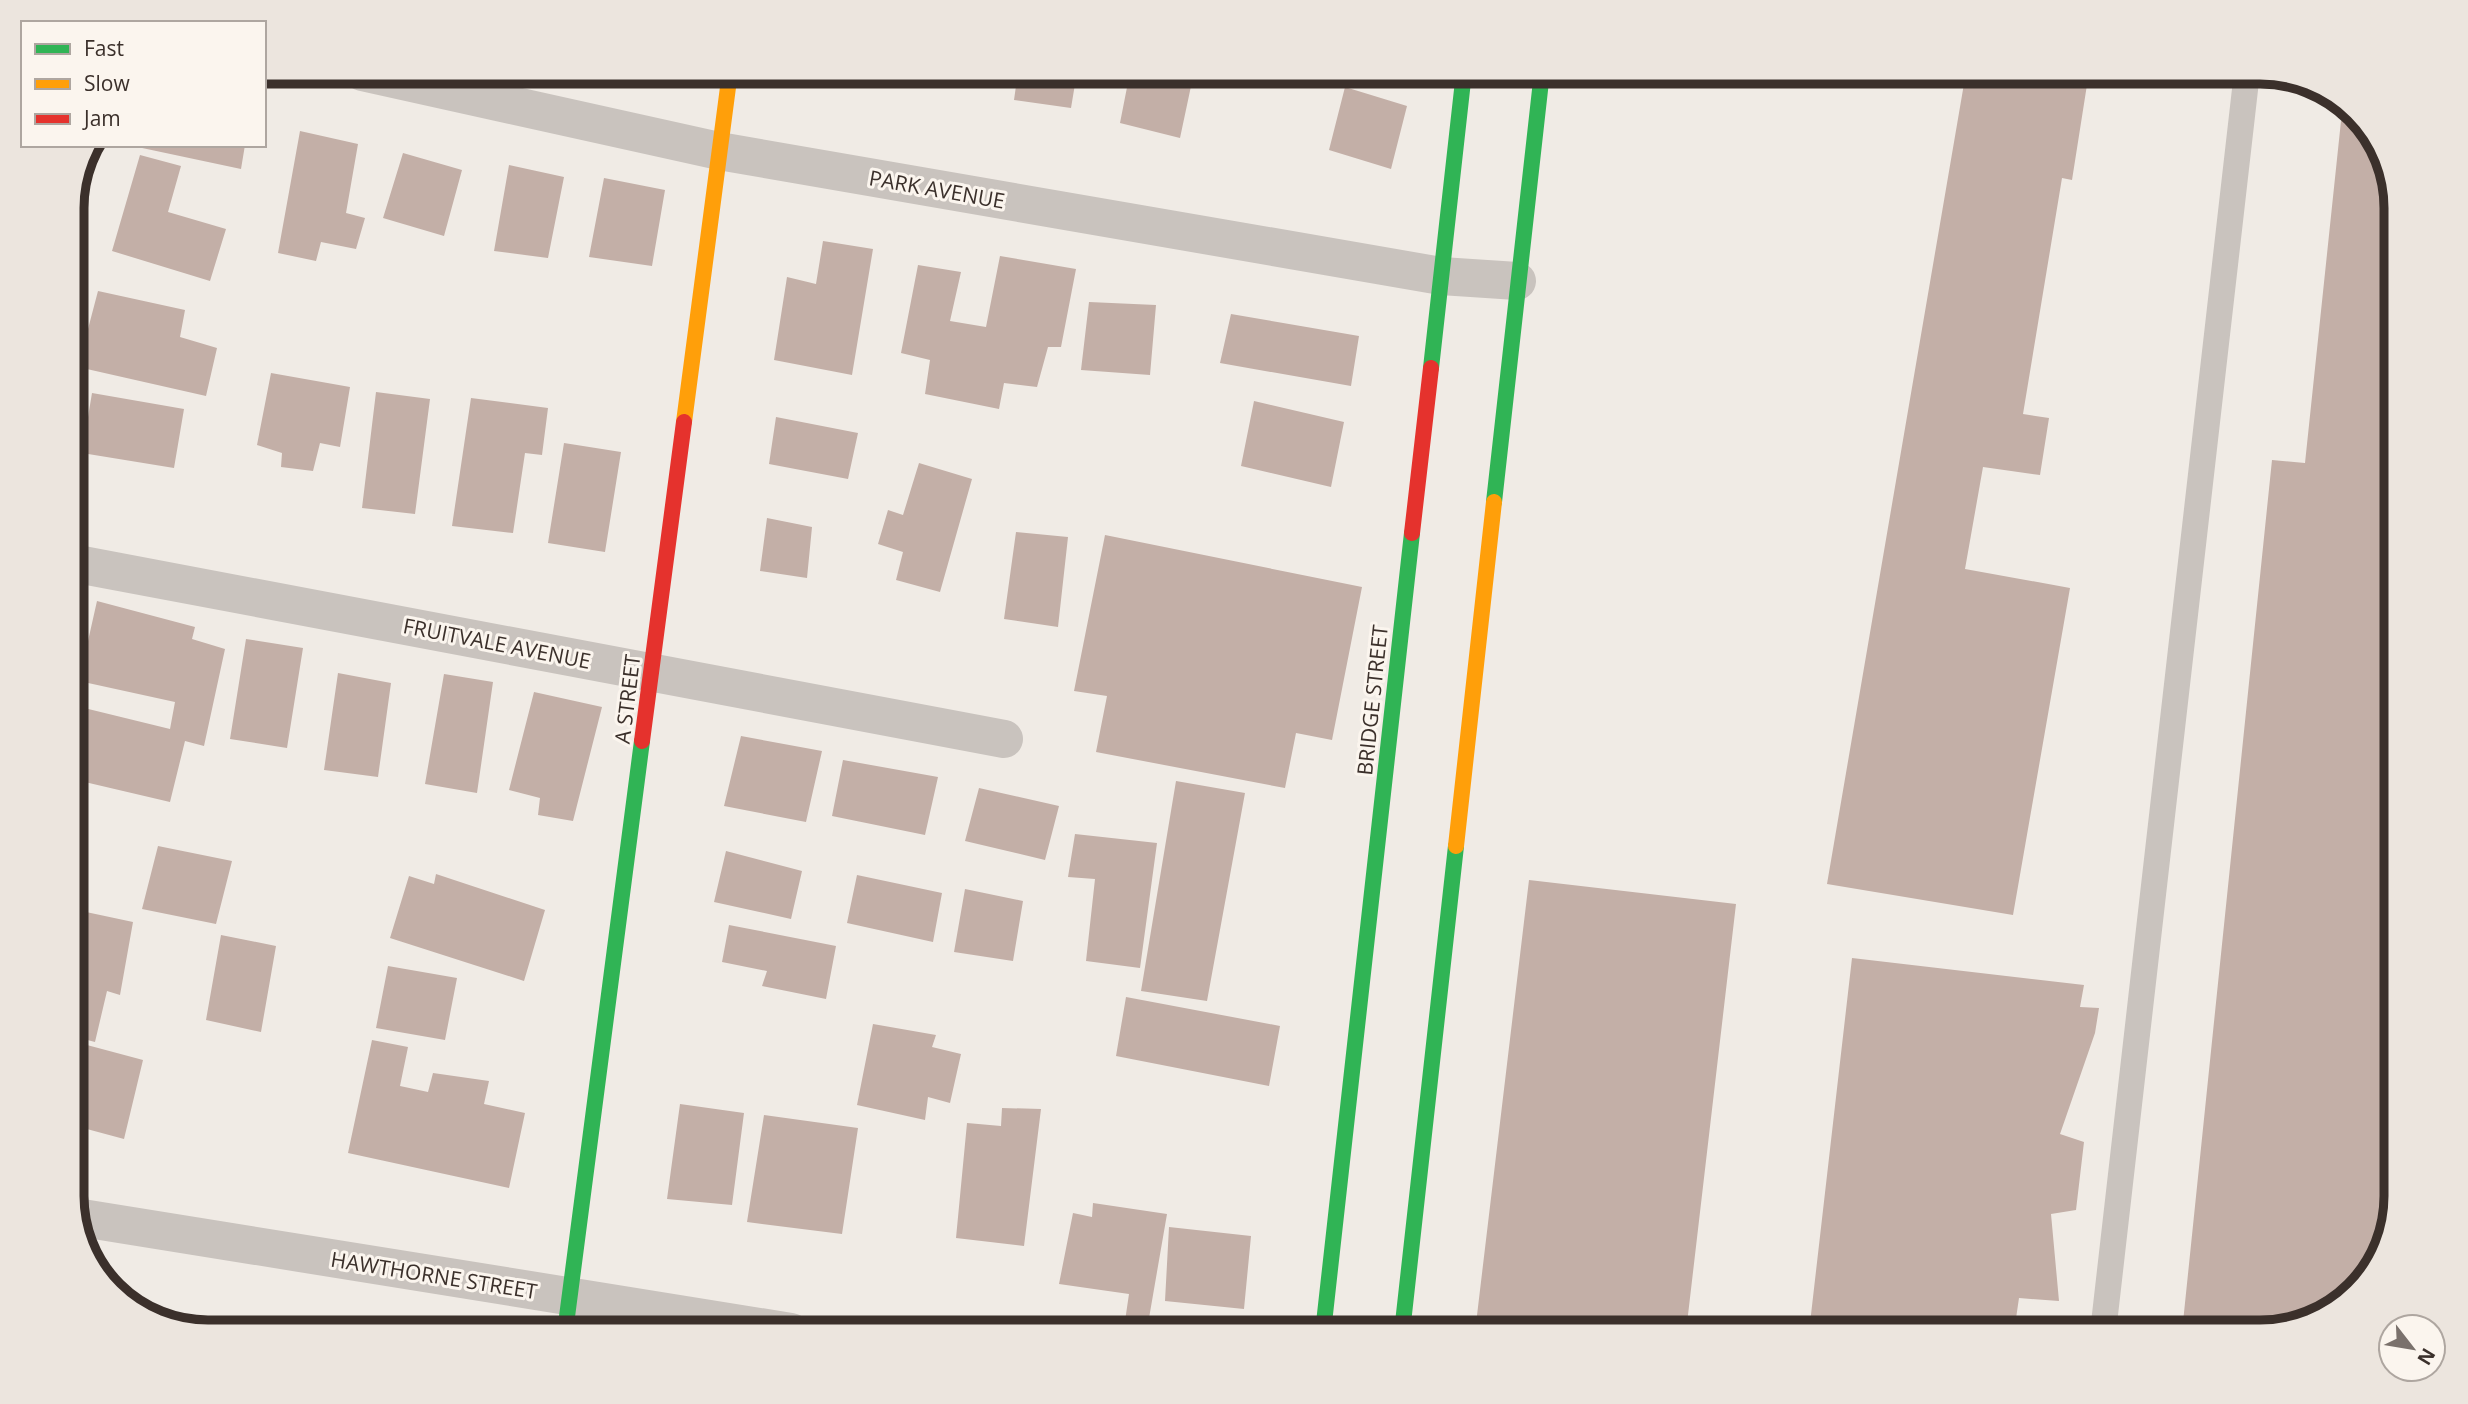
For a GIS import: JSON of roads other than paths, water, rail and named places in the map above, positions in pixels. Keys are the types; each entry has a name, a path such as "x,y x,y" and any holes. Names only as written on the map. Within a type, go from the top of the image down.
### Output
{"main road":[{"name":"A STREET","path":"567,1315 728,84"},
{"name":"BRIDGE STREET","path":"1323,1320 1463,84"},
{"path":"1403,1320 1541,84"}],"street":[{"name":"PARK AVENUE","path":"416,84 719,151 1441,276 1517,282"},
{"name":"FRUITVALE AVENUE","path":"84,565 1004,738"},
{"name":"HAWTHORNE STREET","path":"86,1219 567,1315 633,1320"}],"lane":[{"path":"2103,1320 2247,84"}]}
